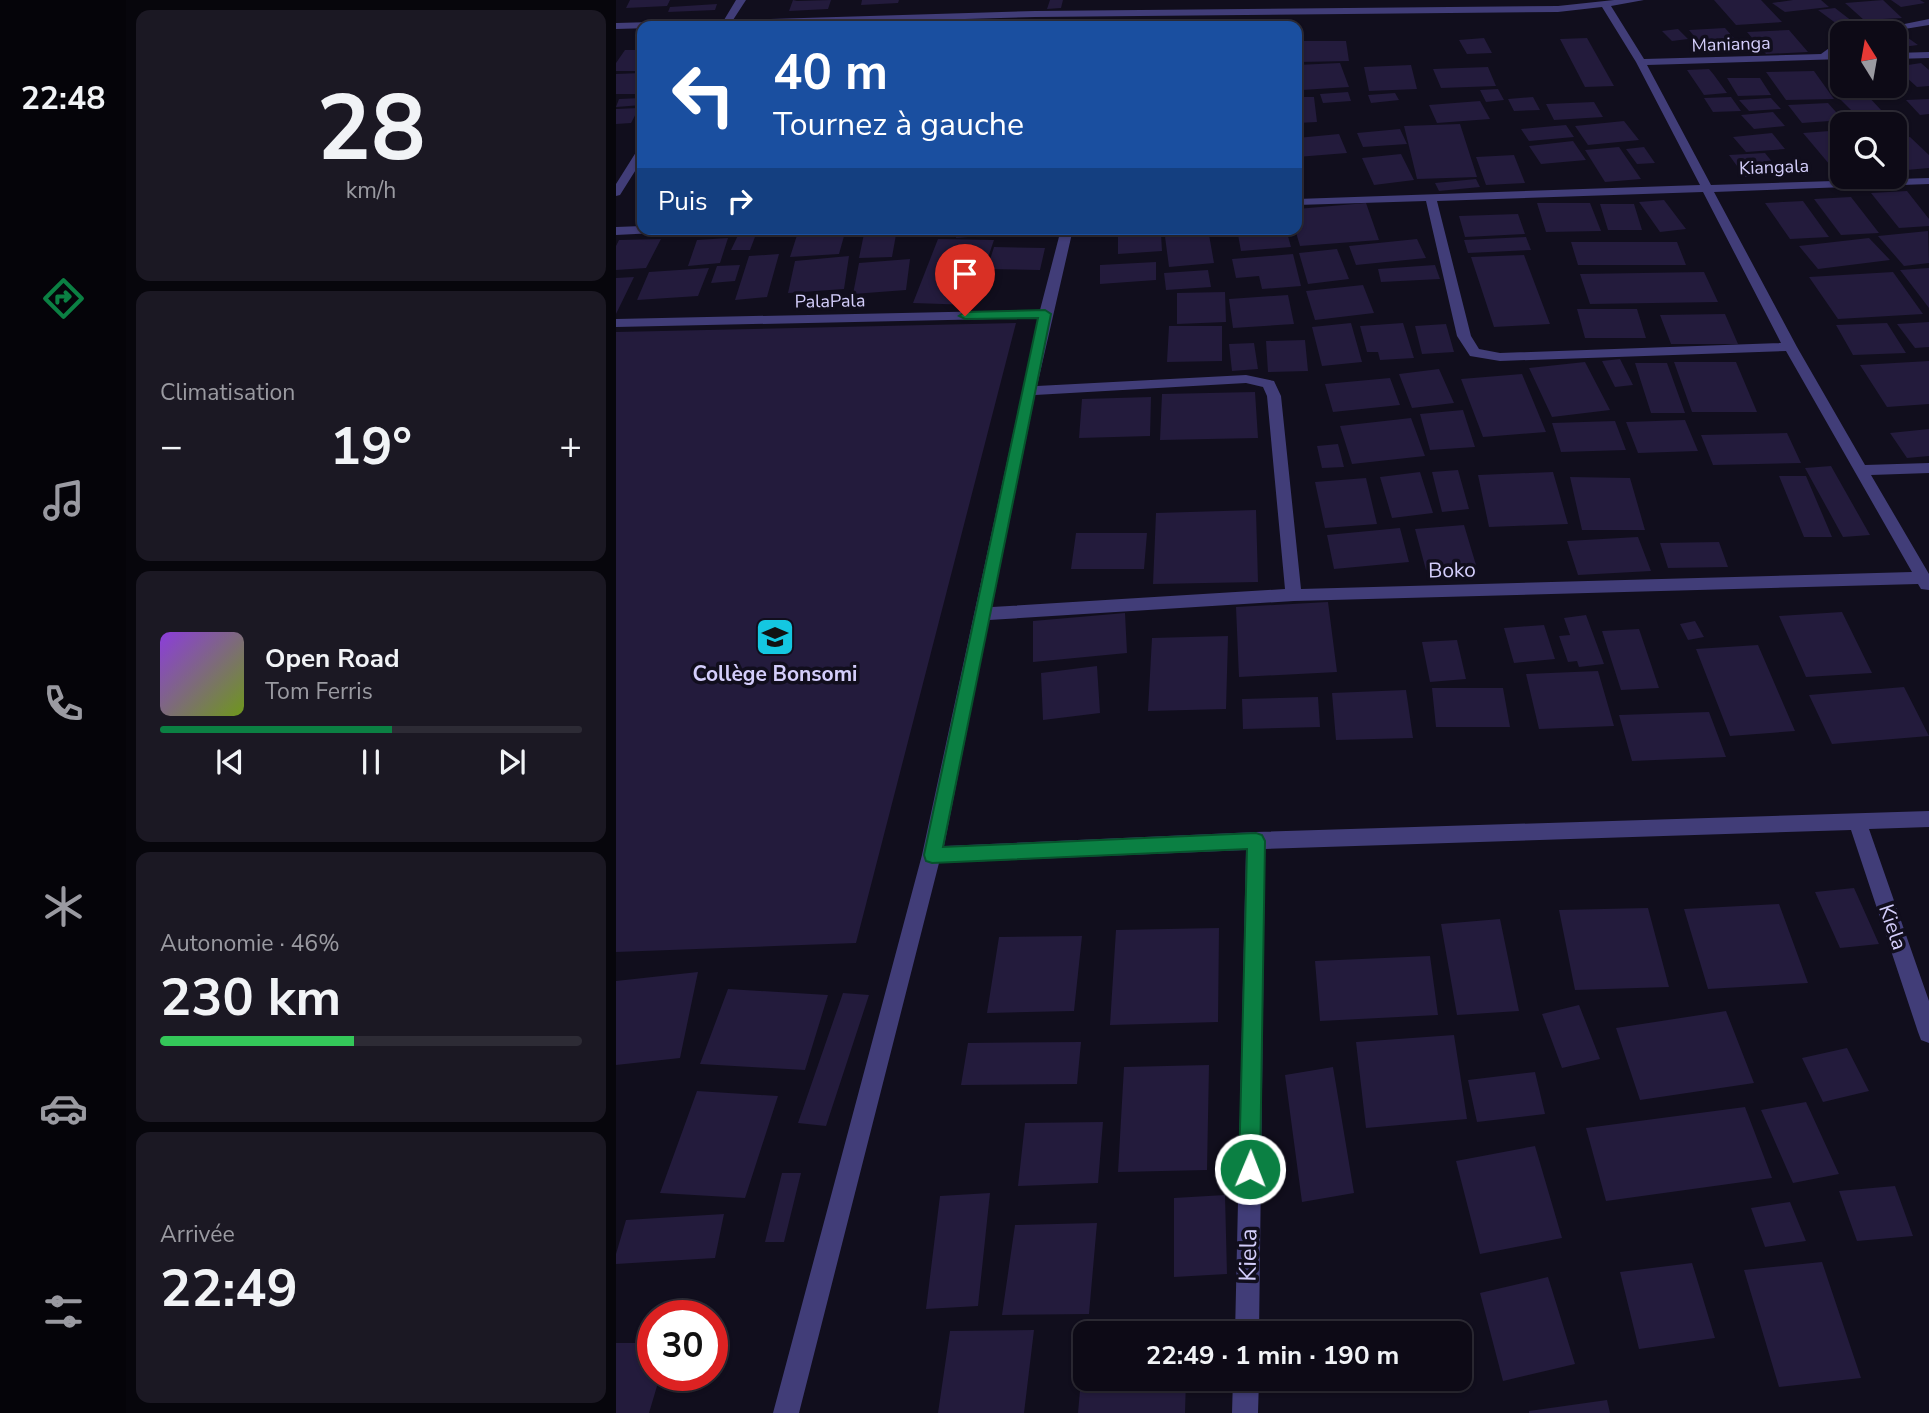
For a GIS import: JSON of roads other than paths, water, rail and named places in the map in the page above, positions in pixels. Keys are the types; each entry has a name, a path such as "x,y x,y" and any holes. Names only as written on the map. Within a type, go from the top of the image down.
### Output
{"street":[{"path":"728,21 741,0"},
{"path":"1035,14 1038,0"},
{"path":"1261,0 1262,12"},
{"path":"838,21 1035,14 1605,4 1639,0"},
{"path":"1605,4 1641,62 1790,347 1926,583"},
{"path":"1105,21 1107,13"},
{"path":"1908,26 1929,22"},
{"path":"616,26 637,26"},
{"path":"1823,57 1830,51"},
{"path":"1908,56 1929,55"},
{"name":"Manianga","path":"1641,62 1830,57"},
{"path":"616,193 637,159"},
{"name":"Kiangala","path":"1705,188 1929,181"},
{"path":"1302,202 1705,188"},
{"path":"1431,198 1464,336 1475,352 1500,357 1790,347"},
{"path":"616,231 637,230"},
{"path":"786,1413 932,855 1045,314 1065,235"},
{"name":"PalaPala","path":"616,323 1045,314"},
{"path":"1030,391 1246,379 1269,384 1274,396 1294,595"},
{"path":"1859,470 1929,468"},
{"name":"Boko","path":"983,614 1294,595 1926,583"},
{"path":"932,855 1256,841 1929,819"},
{"name":"Kiela","path":"1857,821 1929,1032"},
{"name":"Kiela","path":"1247,1321 1256,841"},
{"path":"1245,1413 1246,1391"}],"place":[{"name":"Collège Bonsomi","path":"775,637"}]}
